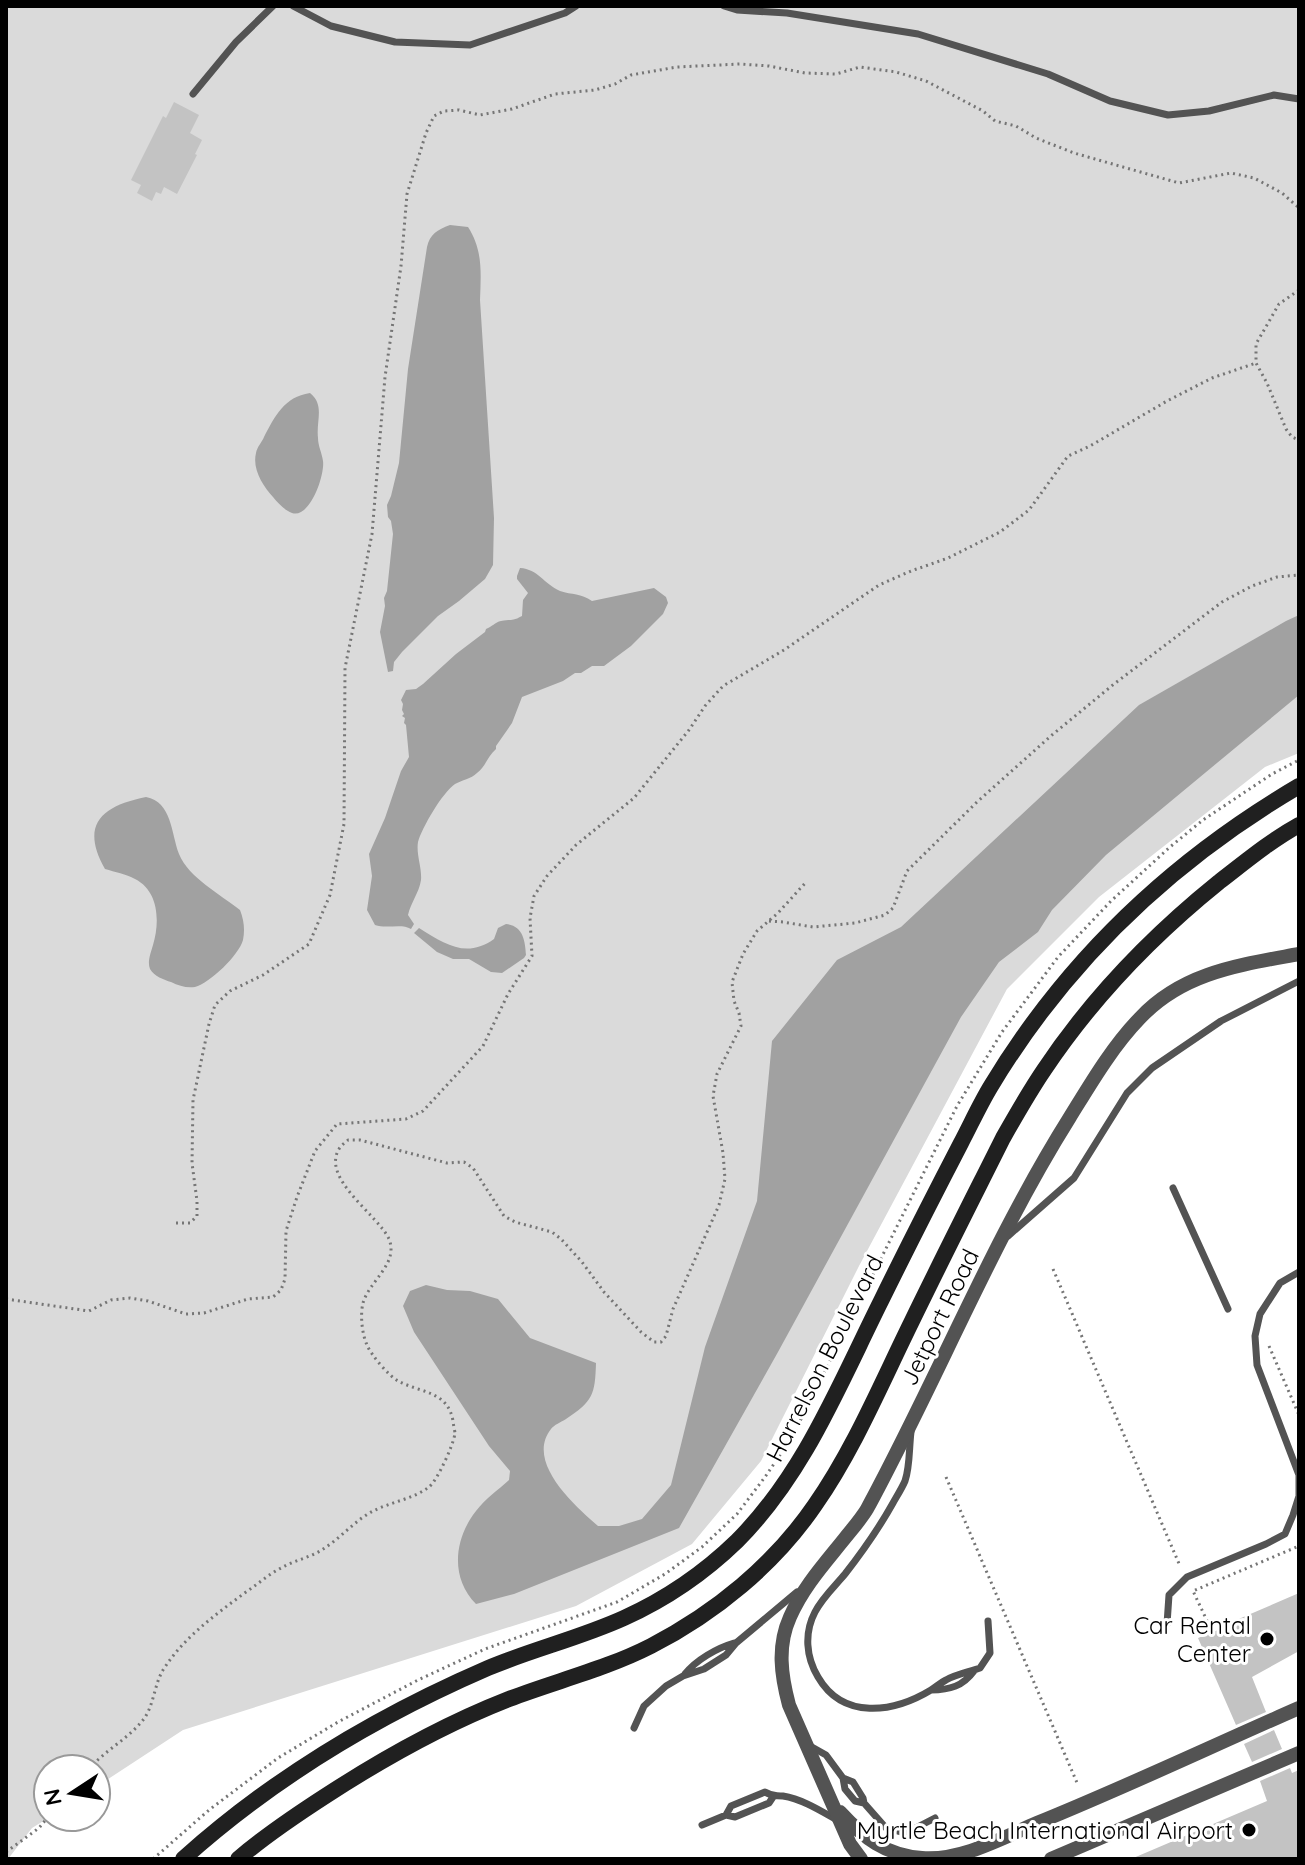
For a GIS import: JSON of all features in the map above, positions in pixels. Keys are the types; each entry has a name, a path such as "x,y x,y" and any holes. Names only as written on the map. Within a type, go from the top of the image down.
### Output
{"main road":[{"name":"Harrelson Boulevard","path":"183,1859 212,1832 280,1782 368,1727 492,1666 622,1619 660,1601 733,1545 776,1496 809,1446 991,1087 1038,1016 1104,938 1153,890 1202,850 1299,786"},
{"path":"238,1859 301,1812 376,1763 506,1700 649,1647 696,1620 759,1570 798,1528 832,1478 862,1424 1003,1138 1059,1048 1112,983 1179,915 1258,851 1299,825"}],"street":[{"name":"Jetport Road","path":"861,1859 850,1844 789,1705 781,1663 782,1645 790,1616 808,1583 865,1513 1049,1151 1106,1060 1140,1018 1175,990 1198,977 1231,967 1299,954"},
{"name":"Jetport Road","path":"831,1803 880,1848 924,1858 946,1856 972,1850 1067,1811 1299,1708"},
{"path":"1051,1859 1299,1753"}],"lane":[{"path":"193,94 236,42 273,6"},
{"path":"293,6 331,26 395,42 470,45 565,13 576,6"},
{"path":"724,6 918,34 1048,74 1110,101 1168,115 1209,111 1274,95 1299,99"},
{"path":"1001,1242 1074,1178 1127,1093 1152,1068 1221,1021 1299,981"},
{"path":"1173,1188 1228,1309"},
{"path":"1167,1624 1169,1595 1185,1578 1285,1534 1293,1515 1299,1496 1299,1475 1257,1365 1255,1336 1260,1314 1280,1283 1299,1272"},
{"path":"912,1422 905,1480 876,1534 814,1613 808,1632 808,1653 813,1668 822,1684 836,1698 849,1705 880,1709 898,1705 963,1672 980,1668 990,1653 988,1621"},
{"path":"634,1728 644,1706 666,1686 726,1655 736,1643 808,1583"},
{"path":"805,1742 826,1755 843,1778 853,1782 864,1803 886,1828 906,1833 935,1818"},
{"path":"702,1825 726,1815 735,1817 769,1803 773,1797 782,1796 840,1821"}],"path":[{"path":"176,1223 190,1223 197,1216 192,1163 193,1100 215,1005 230,991 263,975 309,944 330,895 344,824 345,668 372,534 385,377 401,266 407,194 434,116 444,111 459,110 480,115 512,109 555,94 595,90 631,75 665,68 740,64 836,74 860,67 896,72 926,81 983,111 995,121 1016,126 1036,138 1074,153 1179,183 1231,173 1254,178 1282,193 1299,208"},
{"path":"1299,290 1279,304 1256,344 1256,363 1286,429 1299,440"},
{"path":"6,1299 89,1311 111,1300 130,1298 186,1314 204,1313 248,1299 273,1297 281,1290 285,1279 286,1231 315,1151 337,1124 406,1119 423,1111 483,1046 508,994 532,956 530,918 534,896 547,876 576,845 634,798 723,686 784,650 879,585 948,558 1000,532 1029,510 1068,456 1201,384 1256,363"},
{"path":"769,921 813,927 855,923 885,915 893,908 907,871 977,802 1092,702 1222,602 1277,577 1299,575"},
{"path":"153,1859 209,1810 278,1758 338,1722 485,1649 617,1602 665,1574 702,1547 737,1514 791,1439 957,1106 1002,1032 1058,957 1111,901 1203,820 1272,774 1299,760"},
{"path":"107,1753 143,1720 155,1696 161,1673 185,1640 210,1618 281,1567 321,1551 372,1512 429,1487 438,1477 450,1451 455,1433 447,1404 437,1396 397,1380 367,1347 362,1325 363,1303 390,1262 390,1242 381,1226 341,1180 336,1163 338,1149 348,1140 360,1140 447,1163 464,1162 473,1168 504,1216 552,1232 561,1239 641,1332 654,1342 661,1342 719,1205 725,1179 713,1096 717,1074 741,1026 732,982 743,954 757,931 807,881"},
{"path":"1053,1269 1185,1578"},
{"path":"1269,1346 1299,1415"},
{"path":"946,1477 1078,1785"},
{"path":"1210,1627 1193,1591 1299,1546"},
{"path":"6,1852 32,1833"}],"shaded area":[{"path":"6,6 1299,6 1299,753 1265,767 1099,897 1007,989 859,1266 761,1461 692,1544 576,1606 183,1730 112,1777 112,1753 32,1753 32,1828 6,1859"},
{"path":"450,225 468,227 480,262 494,518 493,565 485,579 438,616 402,652 394,662 393,671 388,672 380,632 393,534 387,505 399,463 408,369 427,247 435,233"},
{"path":"310,393 319,408 318,441 323,468 310,503 299,513 292,513 269,493 257,471 255,459 258,447 281,409 293,399"},
{"path":"520,568 532,571 560,591 592,601 654,588 666,597 668,603 663,614 631,646 604,666 592,666 522,697 512,723 496,749 475,775 450,789 424,828 418,842 421,880 408,915 414,924 411,929 375,925 367,910 372,876 369,854 409,757 401,700 406,690 423,684 486,629 522,616 523,600 528,593 517,579"},
{"path":"1299,615 1299,695 1106,855 1052,910 1038,932 999,962 961,1017 679,1528 514,1594 476,1604 462,1582 459,1546 476,1511 509,1480 510,1471 489,1446 414,1332 403,1306 410,1291 426,1285 470,1291 498,1299 530,1338 596,1363 591,1396 582,1407 551,1429 545,1442 544,1455 548,1469 566,1495 598,1526 619,1526 642,1519 671,1485 705,1347 757,1201 772,1041 837,960 901,927 1139,705"},
{"path":"146,797 155,800 166,812 179,854 190,871 240,910 243,940 236,953 216,974 195,987 177,985 152,971 149,960 157,917 153,899 143,884 135,879 105,869 98,854 95,829 99,820 117,806"},
{"path":"506,924 520,931 526,955 502,973 491,972 469,959 453,959 437,952 414,933 419,928 447,944 465,949 484,945 494,939 498,928"}],"building":[{"path":"174,102 199,115 190,133 202,140 177,194 164,187 161,194 156,192 152,201 137,193 141,185 131,180 163,116 166,118"},
{"path":"1299,1593 1299,1651 1252,1677 1266,1712 1236,1725 1198,1638"},
{"path":"1274,1730 1282,1749 1252,1762 1244,1744"},
{"name":"Myrtle Beach International Airport","path":"1290,1768 1292,1773 1299,1770 1299,1859 1131,1859 1267,1801 1260,1781"}],"place":[{"name":"Car Rental Center","path":"1267,1639"},
{"name":"Myrtle Beach International Airport","path":"1249,1830"}]}
